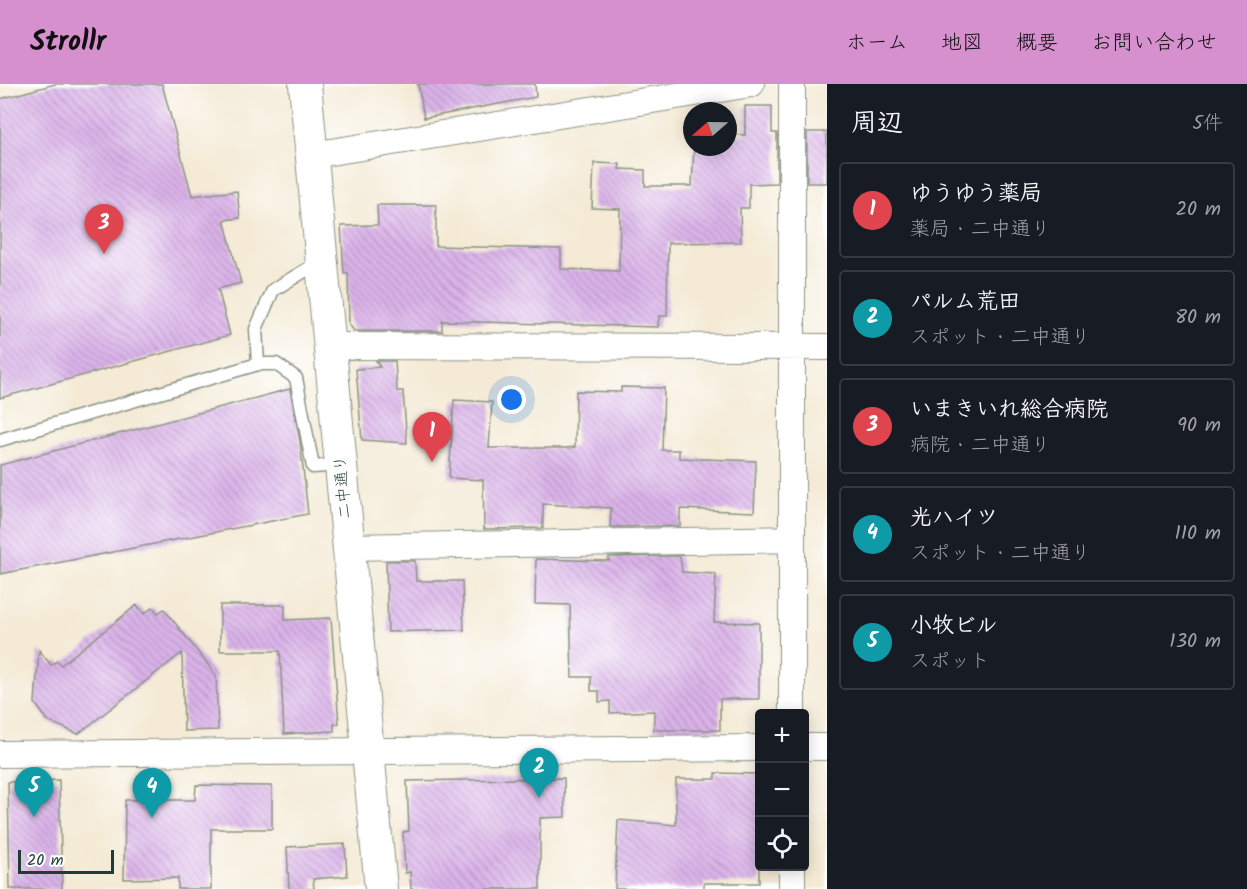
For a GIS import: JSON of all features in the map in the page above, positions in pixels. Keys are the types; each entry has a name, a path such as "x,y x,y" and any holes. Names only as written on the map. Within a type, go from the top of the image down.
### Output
{"street":[{"name":"二中通り","path":"305,84 381,889"},
{"path":"312,155 751,84"},
{"path":"792,84 792,709"},
{"path":"330,346 827,347"},
{"path":"348,547 792,539"},
{"path":"809,747 827,747"},
{"path":"0,754 367,753 755,748"},
{"path":"792,871 792,889"}],"lane":[{"path":"258,364 256,329 273,290 322,261"},
{"path":"0,440 258,364 276,364 296,378 313,467 341,465"}],"building":[{"path":"55,84 162,84 192,196 237,191 240,218 224,220 241,283 218,289 230,335 0,398 0,99"},
{"path":"418,84 535,84 536,97 424,118"},
{"path":"745,106 772,106 772,133 777,133 777,183 749,184 749,208 740,208 741,242 668,243 667,316 659,316 658,327 442,321 442,331 354,331 349,324 348,273 344,273 341,226 378,225 377,205 436,205 436,246 561,249 561,269 619,271 620,209 592,208 594,163 620,164 619,169 645,170 645,186 692,186 694,156 737,156 737,135 745,135"},
{"path":"807,132 827,132 827,183 807,183"},
{"path":"376,361 395,361 397,391 403,391 407,443 362,440 356,369 380,367"},
{"path":"621,387 664,388 662,450 679,450 679,458 756,461 754,512 680,509 680,526 610,527 611,508 543,504 543,528 484,529 483,480 449,478 454,400 492,402 489,448 567,448 575,447 576,391 621,392"},
{"path":"290,389 300,441 308,514 0,574 0,465"},
{"path":"680,556 682,572 716,574 714,622 759,623 759,699 720,699 720,730 654,730 654,711 610,713 610,701 599,702 599,691 591,691 591,677 572,677 570,605 535,604 536,559 609,561 609,557"},
{"path":"386,561 415,561 416,581 462,581 464,630 388,632"},
{"path":"137,605 144,614 153,607 158,613 164,609 216,675 218,730 184,731 182,653 78,734 48,721 35,703 39,650 51,665 57,661 61,665"},
{"path":"220,605 285,605 285,620 331,618 339,724 334,724 334,731 284,734 280,651 220,651"},
{"path":"715,773 755,774 755,871 759,871 759,883 704,883 704,889 615,889 618,820 676,825 676,779 715,779"},
{"path":"564,778 565,817 540,818 540,889 411,889 410,872 405,873 403,832 409,831 407,781"},
{"path":"59,780 62,889 10,889 8,782"},
{"path":"196,785 272,786 272,829 211,829 211,889 178,889 178,878 124,879 125,800 195,800"},
{"path":"345,844 347,876 313,879 314,889 289,889 287,847"}],"place":[{"name":"いまきいれ総合病院","path":"104,254"},
{"name":"ゆうゆう薬局","path":"432,462"},
{"name":"パルム荒田","path":"539,798"},
{"name":"小牧ビル","path":"34,817"},
{"name":"光ハイツ","path":"152,818"}]}
